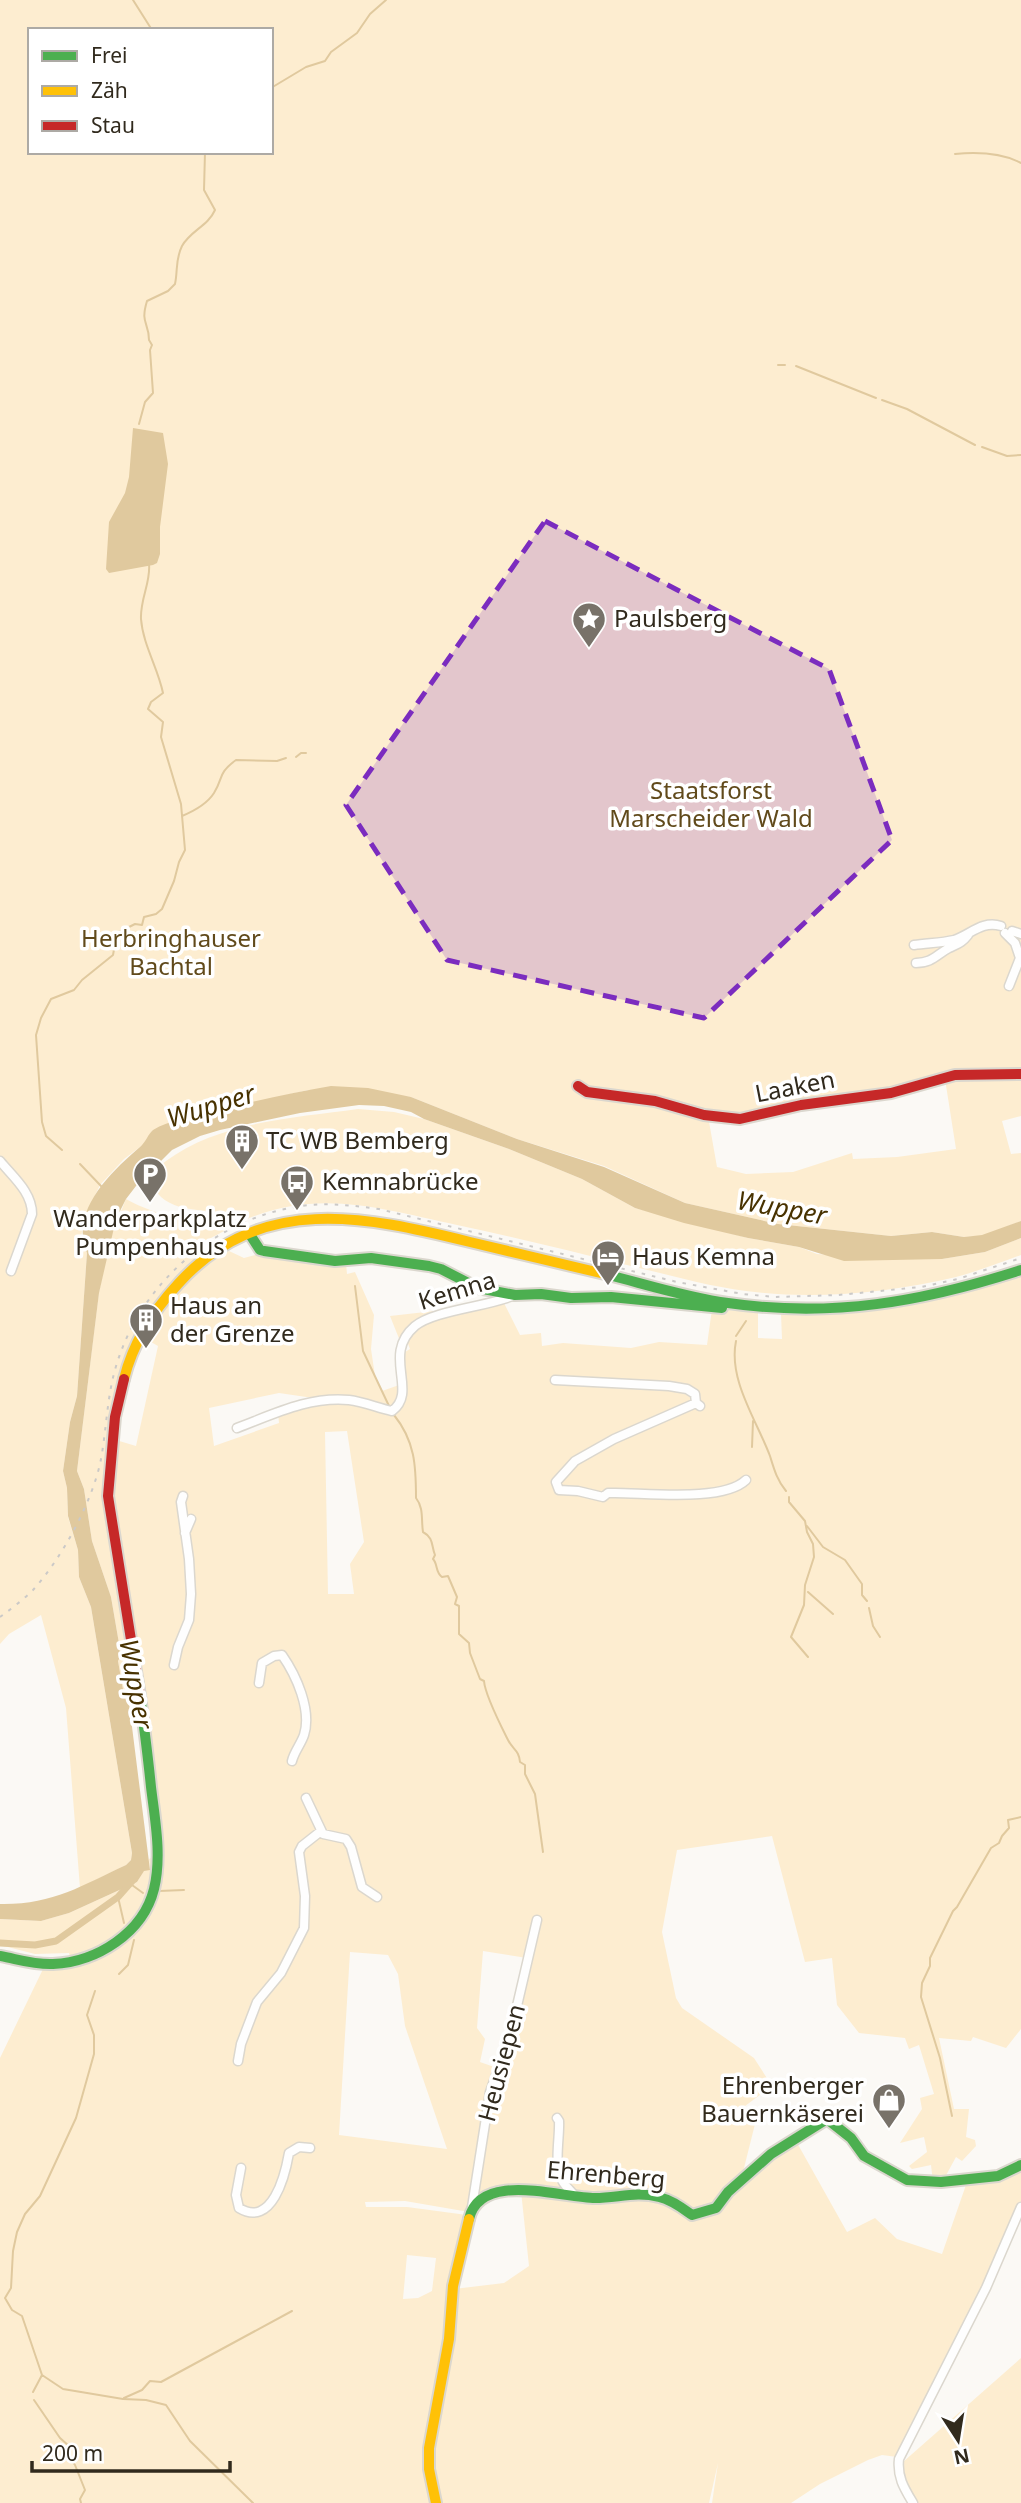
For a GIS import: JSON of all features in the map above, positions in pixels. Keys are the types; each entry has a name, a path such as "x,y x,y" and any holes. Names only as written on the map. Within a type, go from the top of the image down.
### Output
{"street":[{"path":"914,945 956,939 972,930 995,924 1010,931 1020,958 1009,986"},
{"path":"916,963 932,961 949,948 962,943 972,930"},
{"name":"Laaken","path":"578,1086 587,1092 655,1101 704,1115 740,1119 801,1105 891,1093 955,1075 1021,1074"},
{"path":"0,1161 24,1190 32,1205 32,1214 11,1271"},
{"path":"0,1956 51,1964 89,1957 110,1946 132,1929 147,1909 155,1886 156,1847 151,1783 137,1674 109,1502 110,1468 119,1391 131,1355 155,1312 192,1269 212,1252 249,1233 303,1219 366,1219 401,1225 725,1303 813,1311 871,1308 943,1294 1021,1270"},
{"name":"Kemna","path":"249,1233 257,1247 264,1251 335,1261 371,1258 429,1266 441,1269 483,1290 515,1295 611,1297 724,1308 725,1303"},
{"name":"Kemna","path":"237,1428 304,1403 323,1399 396,1409 404,1385 399,1349 416,1326 431,1317 480,1307 515,1295"},
{"path":"555,1380 687,1389 695,1394 698,1405 614,1439 575,1461 556,1482 559,1490 603,1497 615,1493 711,1493 733,1489 746,1480"},
{"path":"174,1665 190,1617 189,1559 181,1502 183,1496"},
{"path":"185,1533 191,1519"},
{"path":"259,1684 262,1663 282,1655 294,1672 305,1708 305,1732 292,1761"},
{"path":"306,1798 321,1831 346,1839 351,1847 362,1887 377,1897"},
{"path":"237,2061 257,2002 281,1973 300,1937 305,1911 299,1852 302,1846 321,1831"},
{"name":"Heusiepen","path":"472,2207 490,2092 510,2036 537,1920"},
{"path":"556,2118 559,2121 560,2172 563,2182 574,2196"},
{"name":"Ehrenberg","path":"472,2207 497,2192 516,2190 596,2199 623,2194 654,2195 674,2202 692,2215 708,2212 716,2208 728,2192 771,2154 827,2119 851,2138 864,2156 907,2180 941,2182 998,2176 1021,2165"},
{"path":"241,2168 236,2195 239,2208 245,2211 261,2211 272,2203 289,2153 299,2147 310,2148"},
{"path":"436,2503 429,2469 429,2448 449,2339 453,2286 472,2207"},
{"path":"913,2503 900,2480 897,2470 899,2459 986,2288 1021,2207"}],"highlighted area":[{"path":"545,521 829,669 892,840 704,1018 447,960 346,805"}],"green space":[{"name":"Staatsforst Marscheider Wald","path":"0,0 1021,0 1021,1116 1002,1121 1011,1154 1021,1153 1021,1221 982,1236 964,1237 932,1232 891,1236 778,1224 685,1203 604,1166 517,1139 411,1097 308,1090 183,1119 152,1131 144,1144 124,1159 100,1185 83,1220 81,1241 87,1253 77,1396 70,1422 63,1471 67,1488 68,1517 78,1550 79,1577 91,1607 132,1853 131,1860 126,1865 80,1888 66,1708 41,1615 9,1634 0,1644","holes":["945,1079 956,1149 897,1157 853,1159 852,1153 793,1172 746,1174 717,1167 708,1116 758,1115"]},
{"path":"358,1109 394,1112 424,1119 509,1149 582,1179 635,1208 748,1238 799,1247 817,1254 942,1259 985,1252 1021,1238 1021,1255 956,1277 904,1287 825,1295 772,1294 701,1283 521,1239 351,1204 299,1205 272,1210 245,1220 224,1213 179,1207 161,1197 147,1180 166,1161 210,1137 259,1123"},
{"path":"126,1199 164,1215 230,1228 190,1253 199,1262 229,1251 244,1258 263,1253 346,1263 347,1274 355,1272 374,1315 371,1349 375,1376 382,1391 402,1384 398,1403 394,1407 388,1409 374,1405 374,1408 392,1412 399,1408 403,1394 401,1354 402,1350 405,1352 410,1349 407,1341 411,1333 432,1322 432,1319 503,1301 520,1335 541,1333 542,1346 563,1343 631,1348 659,1342 707,1345 712,1309 758,1312 758,1338 782,1339 781,1314 844,1312 903,1305 961,1292 1021,1274 1021,2029 1006,2048 973,2037 971,2041 939,2038 954,2109 969,2109 966,2137 975,2140 976,2146 962,2161 956,2157 944,2179 933,2182 931,2165 912,2169 909,2166 927,2152 924,2137 900,2143 922,2109 920,2098 934,2094 919,2045 909,2049 905,2038 859,2033 837,2005 832,1958 805,1962 772,1836 677,1850 662,1932 676,1998 682,2008 754,2058 772,2086 745,2106 756,2120 742,2176 796,2141 847,2232 875,2218 897,2239 942,2254 967,2182 1002,2179 1021,2168 1021,2201 984,2289 959,2342 897,2457 882,2455 868,2460 820,2484 791,2503 712,2503 718,2463 709,2503 0,2503 0,2058 44,1967 72,1965 69,1953 35,1954 0,1945 0,1919 41,1921 69,1913 137,1882 144,1870 150,1870 149,1859 157,1855 140,1694 124,1695 118,1661 121,1655 111,1597 92,1541 84,1489 77,1471 99,1292 111,1236","holes":["144,1338 158,1346 136,1446 116,1440 125,1379","279,1393 320,1399 278,1413 279,1423 214,1446 209,1408","347,1431 364,1542 350,1564 354,1594 328,1594 325,1432","483,1951 527,1958 512,2028 497,2068 480,2062 485,2039 477,2028","350,1952 388,1955 398,1974 405,2026 447,2149 339,2135","518,2188 542,2188 579,2199 521,2191 529,2266 504,2283 454,2289 452,2348 444,2378 438,2375 450,2290 467,2215 407,2207 366,2207 365,2202 405,2201 469,2212 477,2201","407,2255 436,2258 432,2291 418,2298 403,2299"]},
{"path":"452,1309 431,1316 400,1341 390,1316"},
{"path":"1021,2358 1021,2503 916,2503 901,2478 903,2462"}],"shaded area":[{"path":"133,428 163,433 168,464 160,527 160,554 157,563 153,565 109,573 106,569 109,522 125,493"},
{"path":"331,1086 368,1088 411,1097 517,1139 604,1167 685,1203 778,1224 891,1236 932,1232 964,1237 982,1235 1021,1221 1021,1238 985,1252 942,1259 844,1261 799,1247 684,1223 635,1208 582,1179 509,1149 411,1112 384,1106 359,1105 300,1113 220,1130 200,1136 172,1150 136,1186 116,1219 99,1293 77,1471 84,1489 92,1541 111,1597 121,1655 118,1661 124,1695 128,1695 150,1870 144,1871 137,1882 69,1913 41,1921 0,1919 0,1904 35,1901 66,1893 126,1865 131,1860 132,1853 91,1607 79,1577 78,1550 68,1516 63,1471 70,1422 77,1396 87,1253 83,1237 88,1208 106,1180 142,1145 151,1132 159,1127 181,1119"}],"waterway":[{"path":"133,0 151,28"},
{"path":"273,87 306,67 325,61 331,52 357,33 370,14 386,0"},
{"path":"139,424 145,402 153,393 150,350 152,345 145,319 147,301 168,291 175,284 182,246 215,210 204,190 205,154"},
{"path":"955,154 989,154 1021,163"},
{"path":"778,365 785,365"},
{"path":"796,366 876,398"},
{"path":"882,400 907,409 975,445"},
{"path":"982,447 1007,456 1021,455"},
{"path":"62,1150 46,1136 42,1122 36,1035 41,1018 51,999 74,990 113,955 117,933 135,924 142,925 144,917 156,914 162,909 185,850 181,804 161,737 163,722 148,709 151,702 163,693 141,619 149,564"},
{"path":"296,757 306,753"},
{"path":"182,816 208,801 223,772 236,760 277,761 286,758"},
{"path":"80,1164 101,1186"},
{"path":"355,1286 363,1351 389,1406"},
{"path":"736,1336 746,1321"},
{"path":"736,1341 736,1370 740,1385 776,1474 786,1491"},
{"path":"394,1415 406,1434 413,1454 416,1498 421,1510 423,1532 432,1542 435,1555 433,1559 438,1573 442,1577 448,1576 457,1597 455,1604 459,1606 459,1634 469,1643 480,1679 484,1681 487,1694 508,1740 520,1762 525,1765 525,1774 535,1794 543,1852"},
{"path":"752,1447 753,1421"},
{"path":"789,1497 789,1502 805,1521 813,1544 814,1557 805,1585 804,1605 791,1637 808,1657"},
{"path":"807,1526 823,1547 845,1560 862,1584 862,1595 867,1601"},
{"path":"808,1592 833,1614"},
{"path":"869,1608 873,1626 880,1637"},
{"path":"952,2116 940,2058 921,1997 922,1983 930,1966 930,1958 953,1911 991,1848 999,1843 1009,1828 1008,1820 1021,1817"},
{"path":"0,1943 35,1945 56,1941 118,1897 134,1879"},
{"path":"132,1885 143,1893"},
{"path":"159,1891 184,1890"},
{"path":"118,1897 124,1923"},
{"path":"119,1974 128,1965 134,1940"},
{"path":"33,2392 42,2375 22,2316 12,2310 5,2298 11,2288 17,2232 25,2214 40,2196 76,2118 94,2054 94,2035 87,2015 95,1991"},
{"path":"124,2398 142,2390 150,2381 161,2382 292,2311"},
{"path":"42,2375 63,2389 166,2405 190,2441 253,2503"},
{"path":"34,2400 60,2438 69,2446 66,2453 75,2465 85,2490 80,2499 81,2503"}],"railway":[{"path":"0,1617 29,1594 44,1577 65,1546 84,1510 101,1459 114,1372 130,1330 147,1302 192,1254 248,1221 278,1211 310,1205 379,1209 677,1282 775,1297 838,1295 921,1287 958,1279 1021,1258"}],"traffic: fast":[{"path":"249,1233 260,1250 264,1251 335,1261 371,1258 429,1266 441,1269 478,1288 515,1295 611,1297 722,1308"},
{"path":"609,1275 713,1301 804,1309 840,1308 912,1298 948,1291 1021,1270"},
{"path":"0,1956 46,1964 86,1958 129,1932 148,1905 154,1889 158,1851 140,1696"},
{"path":"469,2219 476,2204 489,2195 523,2190 595,2198 651,2195 677,2204 692,2215 716,2208 728,2192 771,2154 827,2119 851,2138 864,2156 907,2180 941,2182 998,2176 1021,2165"}],"traffic: slow":[{"path":"124,1379 145,1328 178,1284 210,1255 243,1235 279,1224 315,1219 392,1225 609,1275"},
{"path":"436,2503 429,2469 429,2448 449,2339 453,2286 469,2219"}],"traffic: jam":[{"path":"578,1086 587,1092 655,1101 704,1115 740,1119 801,1105 891,1093 955,1075 1021,1074"},
{"path":"124,1379 115,1417 108,1496 140,1696"}],"place":[{"name":"Paulsberg","path":"589,649"},
{"name":"TC WB Bemberg","path":"242,1171"},
{"name":"Wanderparkplatz Pumpenhaus","path":"150,1204"},
{"name":"Kemnabrücke","path":"297,1212"},
{"name":"Haus Kemna","path":"608,1287"},
{"name":"Haus an der Grenze","path":"146,1350"},
{"name":"Ehrenberger Bauernkäserei","path":"889,2130"}],"park label":[{"name":"Herbringhauser Bachtal","path":"171,953"}],"water label":[{"name":"Wupper","path":"211,1106"},
{"name":"Wupper","path":"782,1208"},
{"name":"Wupper","path":"136,1684"}]}
